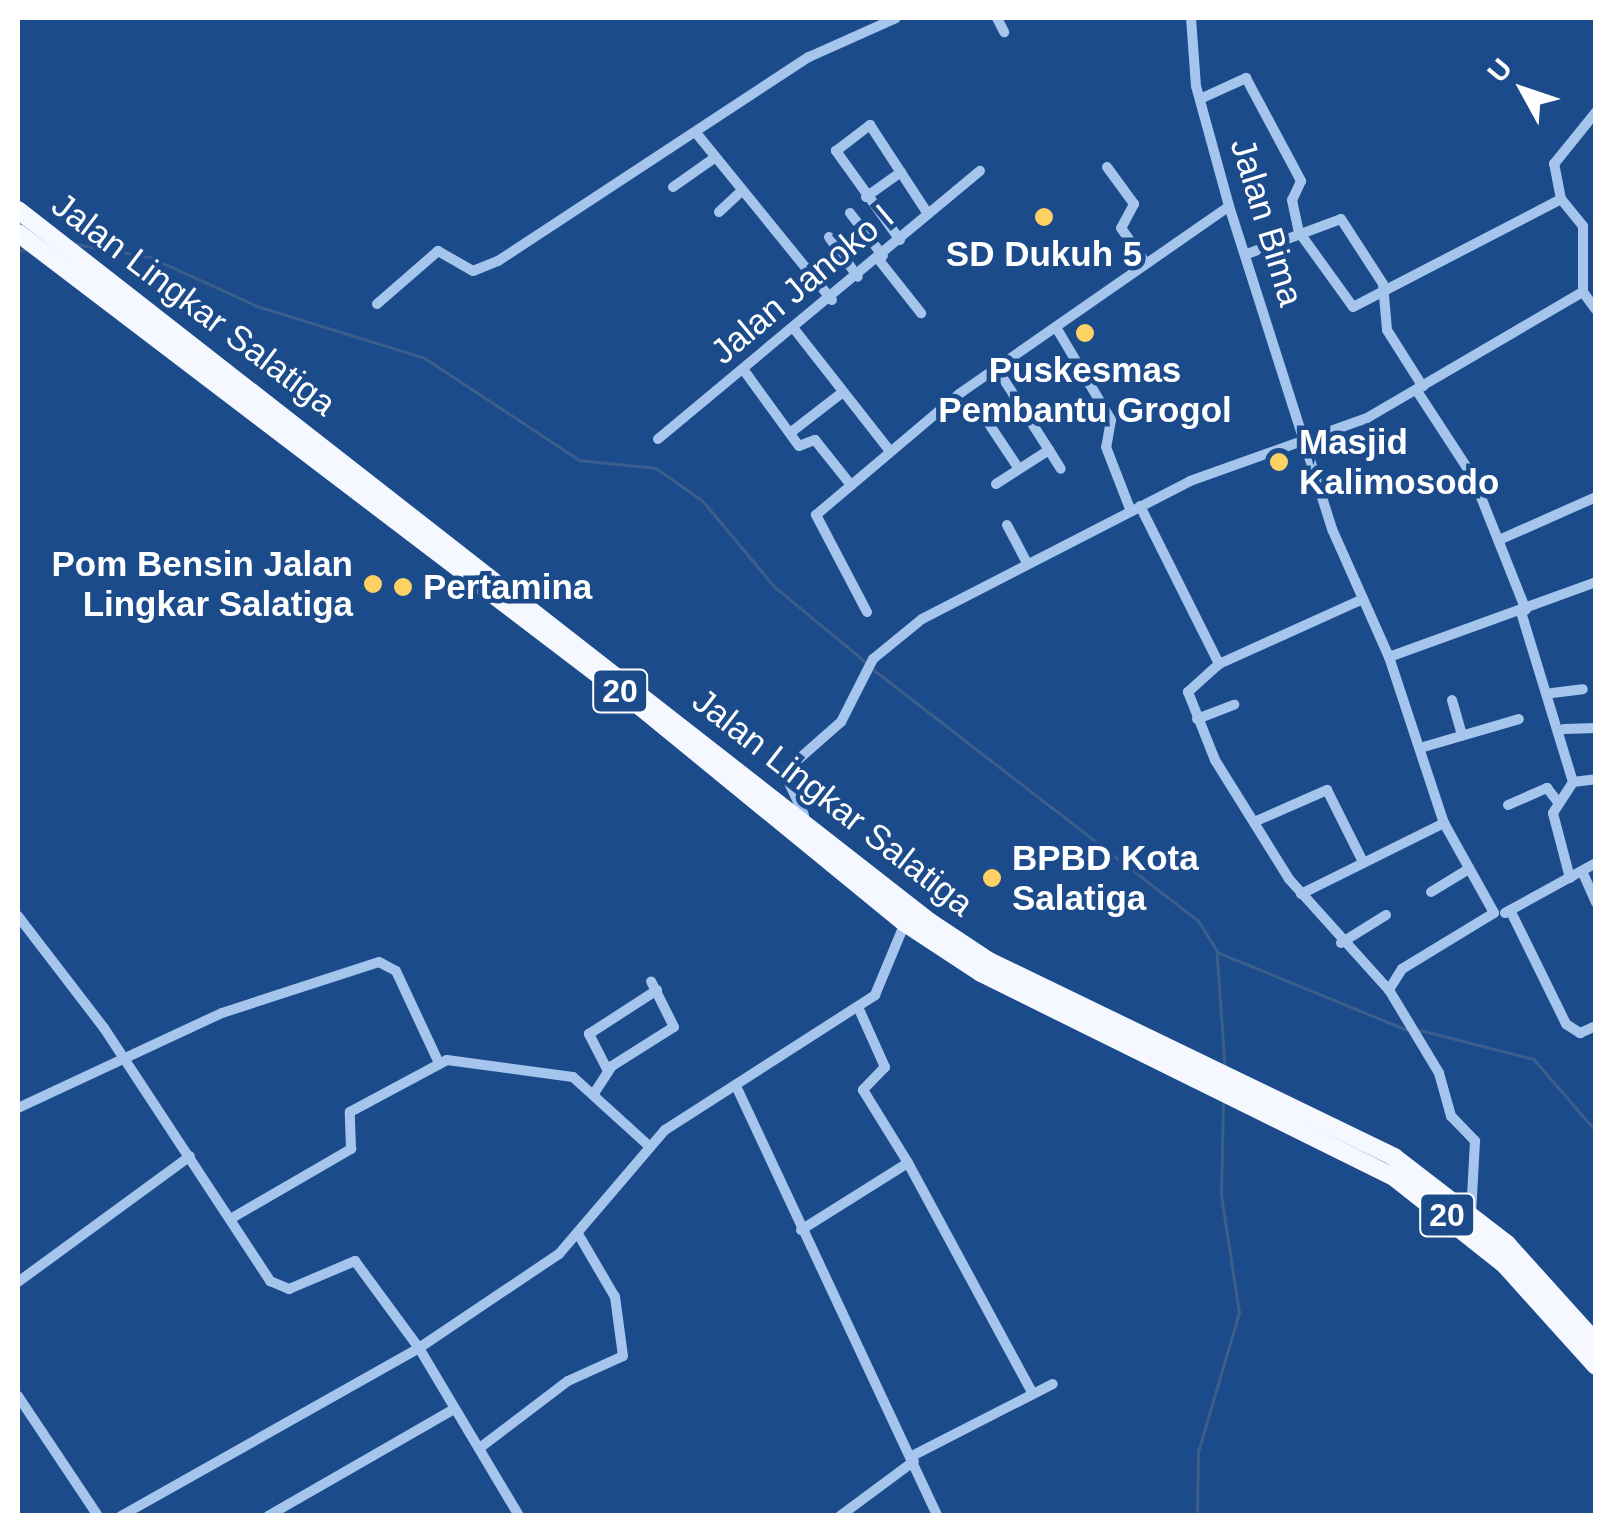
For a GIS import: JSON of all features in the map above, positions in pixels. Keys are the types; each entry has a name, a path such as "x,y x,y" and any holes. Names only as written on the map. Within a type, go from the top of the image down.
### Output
{"highway":[{"name":"Jalan Lingkar Salatiga","path":"18,210 28,234 66,271 876,890 988,961 1262,1106 1394,1156 1468,1220 1596,1343"},
{"name":"Jalan Lingkar Salatiga","path":"28,234 84,262 828,853"},
{"name":"Jalan Lingkar Salatiga","path":"876,890 906,923 981,972 1195,1071"},
{"name":"Jalan Lingkar Salatiga","path":"1468,1220 1596,1366"}],"street":[{"path":"377,304 438,250 478,271 697,134 808,56 896,18"},
{"path":"997,18 1004,32"},
{"name":"Jalan Bima","path":"1191,18 1200,99 1229,206 1310,438 1332,529 1389,657 1444,823 1494,913"},
{"path":"1200,99 1246,78 1302,181 1292,200 1299,232 1348,304 1382,296 1561,199"},
{"path":"1596,112 1555,154 1561,199 1583,226 1584,292 1596,310"},
{"path":"900,240 834,155 870,126 928,214"},
{"path":"697,134 738,194 832,300"},
{"path":"673,187 713,159"},
{"path":"1107,167 1134,204 1120,228 1145,262"},
{"name":"Jalan Janoko I","path":"658,439 832,300 980,171"},
{"path":"866,197 900,172"},
{"path":"719,212 738,194"},
{"path":"868,612 815,524 890,451 996,368 1229,206"},
{"path":"850,213 920,312"},
{"path":"1247,254 1340,219 1382,296 1387,330 1466,464 1499,540 1564,729 1573,782"},
{"path":"829,238 858,278"},
{"path":"828,853 786,792 784,772 841,722 873,659 1026,561 1135,508 1420,389 1584,292"},
{"path":"1057,329 1110,420 1107,452 1220,664"},
{"path":"795,330 890,451"},
{"path":"996,368 1061,469"},
{"path":"743,369 802,447 816,440 851,485"},
{"path":"790,434 842,392"},
{"path":"989,424 1019,469"},
{"path":"996,484 1049,450"},
{"path":"1499,540 1596,498"},
{"path":"1006,525 1026,561"},
{"path":"1389,657 1596,582"},
{"path":"1363,599 1220,664 1188,687 1198,719 1254,822 1301,894 1341,943 1389,990 1404,1025 1439,1074 1451,1116 1475,1141 1468,1220"},
{"path":"1552,693 1583,689"},
{"path":"1452,700 1462,736"},
{"path":"1198,719 1234,705"},
{"path":"1420,748 1519,720"},
{"path":"1564,729 1596,728"},
{"path":"1570,878 1554,834 1557,802 1573,782 1596,778"},
{"path":"1508,805 1547,788 1557,802"},
{"path":"1254,822 1327,790 1362,860"},
{"path":"1301,894 1362,860 1444,823"},
{"path":"1389,990 1402,969 1494,913 1511,912 1596,862"},
{"path":"1431,892 1467,870"},
{"path":"1582,871 1596,903"},
{"path":"1511,912 1566,1024 1580,1034 1596,1026"},
{"path":"1341,943 1386,915"},
{"path":"18,916 121,1057 276,1286 361,1264 419,1348 519,1516"},
{"path":"121,1516 419,1348 528,1280 578,1234 649,1146 858,1007 886,980 906,923"},
{"path":"18,1108 222,1013 384,962 438,1062"},
{"path":"595,1092 608,1071 674,1027 654,986 589,1034 608,1071"},
{"path":"858,1007 885,1067 863,1090 908,1164 1032,1392"},
{"path":"232,1218 349,1151 348,1114 438,1062 538,1066 595,1092 649,1146"},
{"path":"736,1086 937,1516"},
{"path":"18,1282 190,1156"},
{"path":"801,1230 908,1164"},
{"path":"481,1447 568,1381 623,1356 616,1296 578,1234"},
{"path":"840,1516 913,1459 1052,1384"},
{"path":"18,1396 98,1516"},
{"path":"268,1516 454,1409"}],"waterway":[{"path":"76,244 150,257 257,306 425,358 579,460 656,468 703,501 775,587 868,664"},
{"path":"18,251 28,249"},
{"path":"874,670 1198,920 1217,951 1225,1066"},
{"path":"1217,952 1407,1030"},
{"path":"1420,1030 1534,1059 1596,1131"},
{"path":"1197,1516 1198,1452 1239,1313 1221,1196 1223,1099"}],"place":[{"name":"SD Dukuh 5","path":"1044,217"},
{"name":"Puskesmas Pembantu Grogol","path":"1085,333"},
{"name":"Masjid Kalimosodo","path":"1279,462"},
{"name":"Pom Bensin Jalan Lingkar Salatiga","path":"373,584"},
{"name":"Pertamina","path":"403,587"},
{"name":"BPBD Kota Salatiga","path":"992,878"}]}
